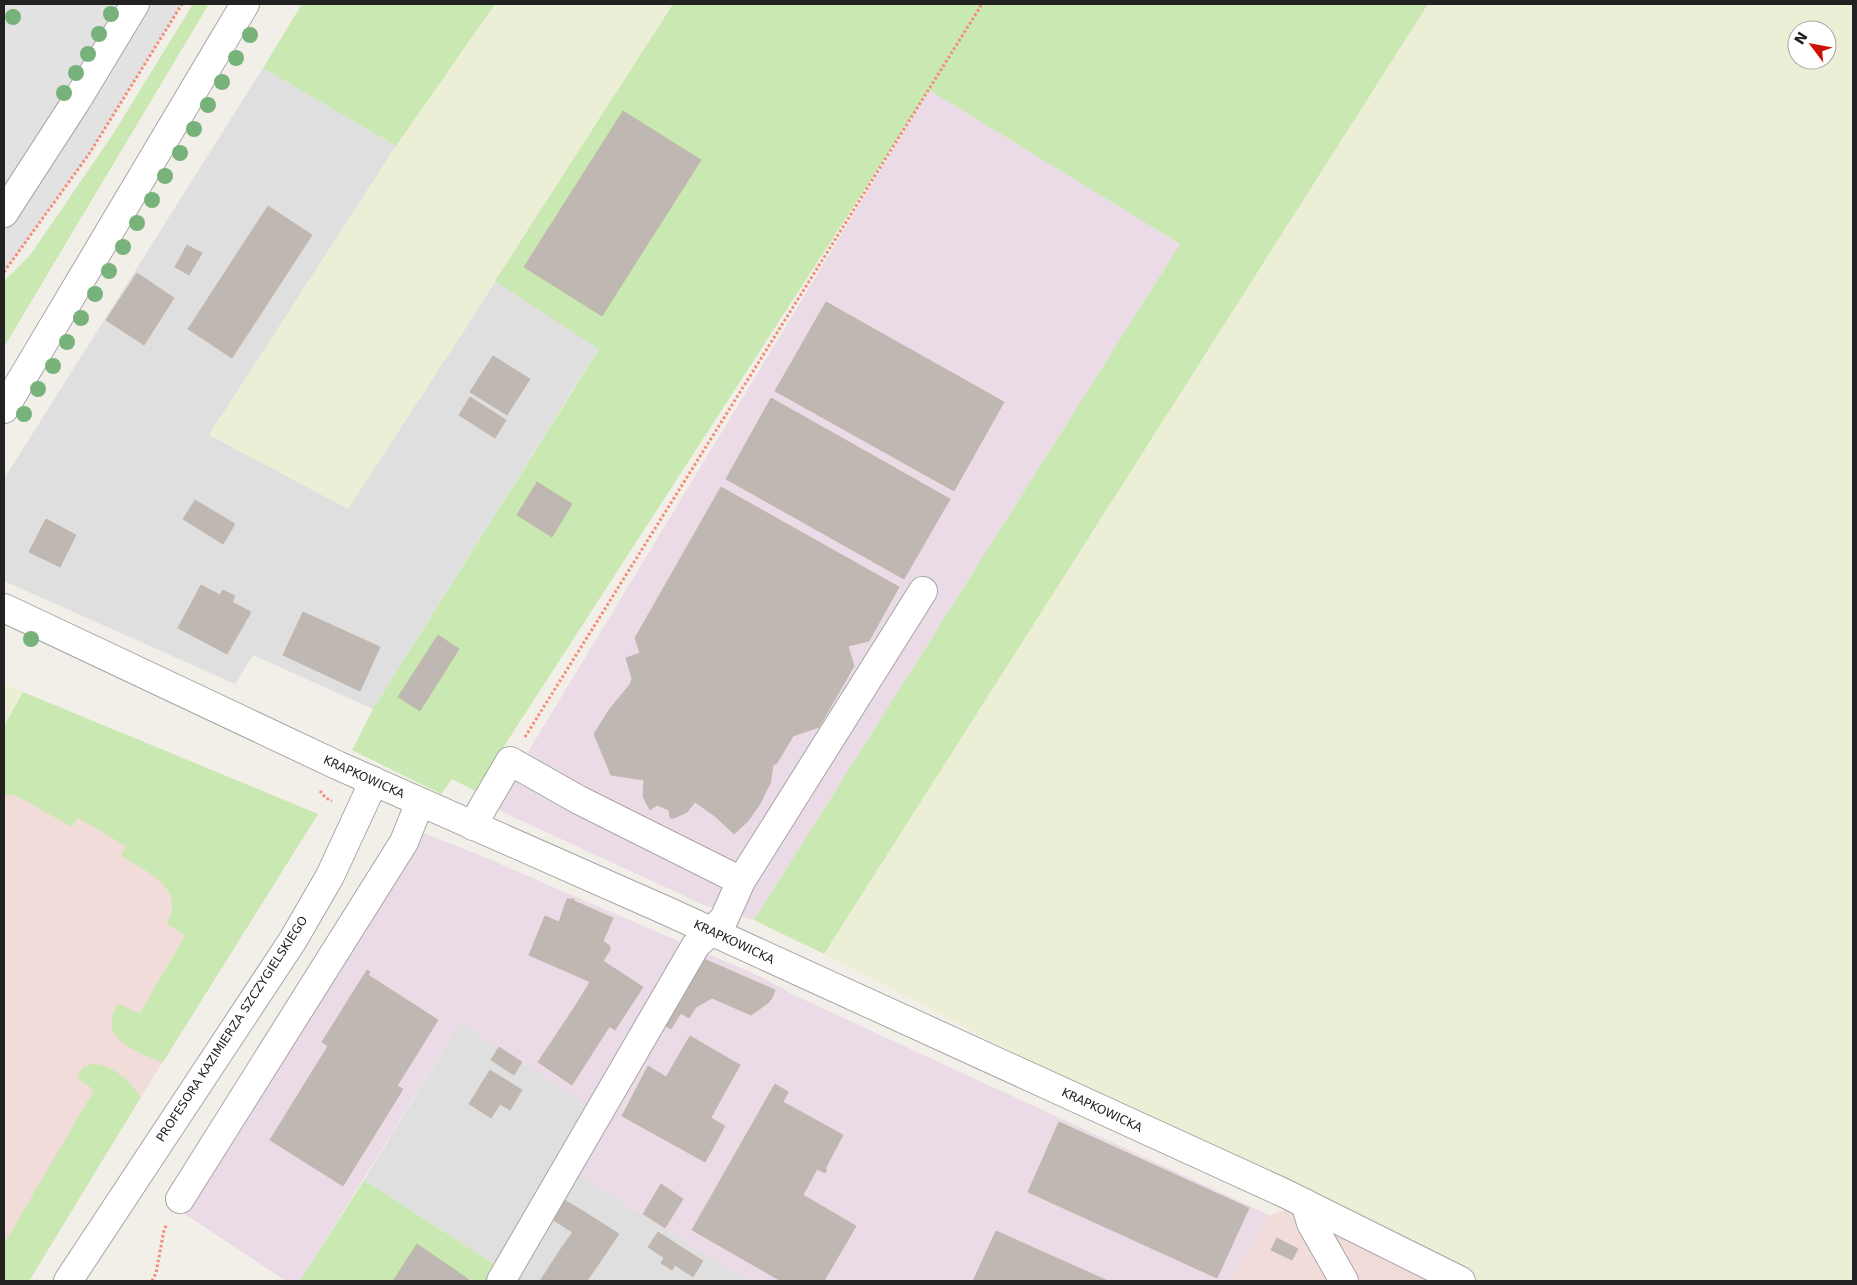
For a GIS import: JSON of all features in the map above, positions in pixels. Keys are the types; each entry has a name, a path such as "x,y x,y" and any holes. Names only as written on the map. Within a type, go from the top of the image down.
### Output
{"street":[{"path":"4,213 77,100 135,4"},
{"path":"4,409 245,4"},
{"path":"501,1281 691,953 696,945 724,918 741,881 923,591"},
{"name":"KRAPKOWICKA","path":"4,608 374,782 711,931 1305,1203 1461,1281"},
{"path":"474,826 483,806 510,761 579,800 741,881"},
{"name":"PROFESORA KAZIMIERZA SZCZYGIELSKIEGO","path":"69,1277 293,940 330,876 374,782"},
{"path":"180,1199 404,842 420,802"},
{"path":"1305,1203 1311,1222 1344,1281"}],"path":[{"path":"4,272 89,154 182,4"},
{"path":"510,761 982,4"},
{"path":"152,1281 156,1273 164,1230 180,1199"}],"shaded area":[{"path":"4,4 182,4 89,154 4,272"},
{"path":"263,68 396,146 209,435 460,337 495,281 599,348 373,709 253,655 235,684 4,581 4,479"},
{"path":"929,90 1180,244 754,920 704,905 494,808"},
{"path":"23,692 318,814 141,1097 29,1281 4,1281 4,726"},
{"path":"421,832 484,857 759,976 796,996 1269,1215 1229,1281 748,1281 561,1164 593,1108 460,1023 300,1281 286,1281 182,1212"},
{"path":"460,1023 594,1108 561,1164 748,1281 492,1281 500,1268 364,1180"},
{"path":"1305,1203 1461,1281 1229,1281 1269,1215"}],"green space":[{"path":"193,4 209,4 4,347 4,281 31,254 113,134"},
{"path":"302,4 495,4 396,146 263,68"},
{"path":"495,4 673,4 348,509 209,435 396,146"},
{"path":"673,4 1428,4 824,954 754,920 1180,244 929,90 475,791 452,779 441,794 352,750 373,709 599,349 495,281"},
{"path":"1428,4 1853,4 1853,1281 1461,1281 1284,1193 824,954"},
{"path":"4,683 23,692 4,726"},
{"path":"23,692 318,814 163,1062 142,1054 119,1040 114,1034 111,1022 117,1005 121,1004 139,1014 185,936 167,924 172,910 168,890 154,876 121,856 126,846 78,818 70,826 17,796 4,794 4,726"},
{"path":"93,1064 108,1067 121,1075 141,1097 29,1281 4,1281 4,1244 94,1090 77,1078 83,1067"},
{"path":"364,1180 500,1268 492,1281 300,1281"}],"building":[{"path":"623,111 701,160 602,316 524,267"},
{"path":"268,206 312,235 232,358 188,329"},
{"path":"187,245 202,253 189,275 175,267"},
{"path":"137,273 174,298 144,345 106,320"},
{"path":"826,302 1004,402 954,491 775,391"},
{"path":"493,356 530,379 507,415 470,392"},
{"path":"470,397 506,420 495,438 459,415"},
{"path":"771,398 950,499 904,579 726,479"},
{"path":"537,482 572,504 552,537 517,515"},
{"path":"721,487 899,587 869,641 848,646 854,666 819,727 793,736 777,763 773,765 770,785 760,804 748,821 734,834 716,817 695,802 687,812 674,818 670,818 669,810 657,805 650,810 643,797 644,780 611,775 594,734 609,710 631,683 632,678 626,658 640,653 635,638"},
{"path":"195,500 235,524 223,544 183,519"},
{"path":"46,519 76,535 60,567 29,552"},
{"path":"201,585 220,595 223,590 235,596 232,602 251,612 227,654 178,628"},
{"path":"303,612 380,647 360,691 283,655"},
{"path":"438,635 459,649 420,711 398,697"},
{"path":"567,899 574,899 574,901 613,918 603,941 559,922"},
{"path":"545,916 603,941 586,980 529,955"},
{"path":"603,941 610,946 610,950 603,961 596,958"},
{"path":"596,958 643,987 615,1030 576,1005 590,982 586,980"},
{"path":"704,959 775,990 772,998 751,1015 712,998 696,1007 689,1018 667,1005 688,971"},
{"path":"367,970 370,972 368,975 438,1020 397,1086 403,1089 343,1186 270,1140 328,1046 322,1042"},
{"path":"576,1005 609,1027 572,1085 538,1062"},
{"path":"667,1005 681,1013 671,1029 657,1021"},
{"path":"690,1036 740,1065 709,1121 658,1091"},
{"path":"499,1047 522,1062 514,1075 491,1060"},
{"path":"648,1066 666,1077 658,1091 709,1121 711,1118 725,1126 705,1162 622,1116"},
{"path":"490,1070 522,1090 510,1110 500,1104 491,1118 469,1104"},
{"path":"775,1084 788,1092 783,1102 843,1135 825,1169 827,1170 825,1173 817,1169 804,1193 768,1173 771,1168 738,1149"},
{"path":"1059,1122 1249,1208 1217,1278 1028,1192"},
{"path":"738,1149 771,1168 768,1173 856,1226 824,1281 781,1281 692,1230"},
{"path":"661,1184 683,1199 665,1228 643,1214"},
{"path":"561,1198 586,1213 572,1232 549,1217"},
{"path":"586,1213 619,1234 591,1275 558,1253"},
{"path":"996,1231 1108,1281 973,1281"},
{"path":"658,1232 703,1261 693,1277 648,1247"},
{"path":"1277,1238 1298,1249 1292,1260 1271,1250"},
{"path":"417,1244 468,1279 467,1281 393,1281"},
{"path":"558,1253 591,1275 587,1281 540,1281"},
{"path":"664,1258 675,1265 672,1270 661,1263"}]}
